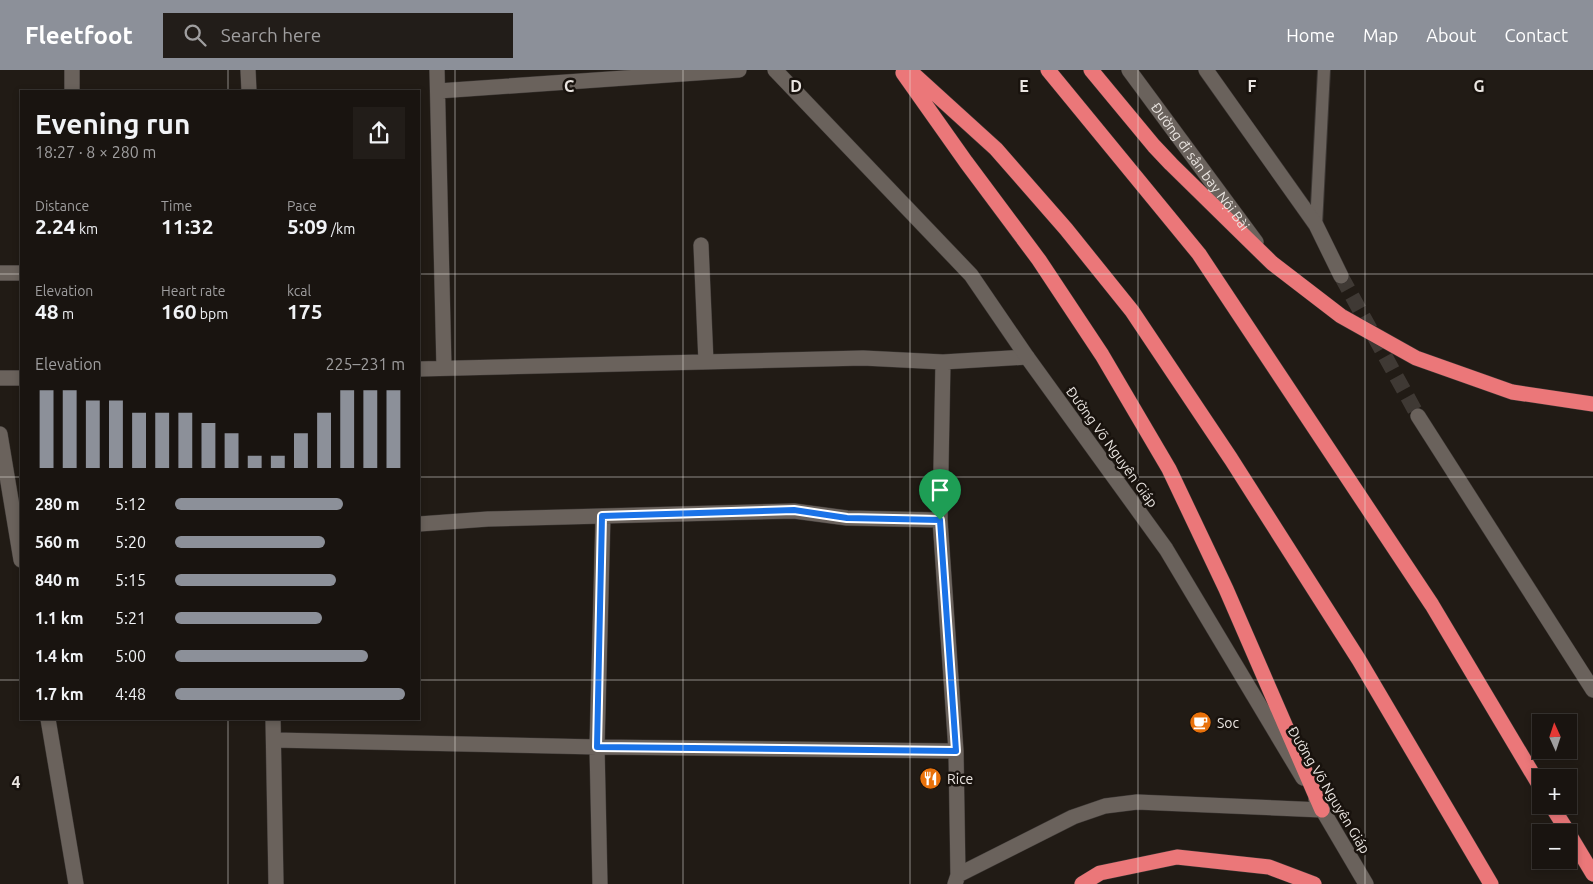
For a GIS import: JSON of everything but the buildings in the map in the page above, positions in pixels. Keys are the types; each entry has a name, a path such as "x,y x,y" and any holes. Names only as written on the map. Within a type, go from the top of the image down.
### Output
{"highway":[{"path":"901,70 966,162 1040,260 1102,355 1168,469 1226,589 1322,810"},
{"path":"909,70 996,149 1066,229 1132,312 1231,459 1359,660 1491,884"},
{"path":"1048,70 1199,254 1432,605 1532,773"},
{"path":"1091,70 1160,152 1272,263 1341,316 1416,358 1512,392 1593,404"},
{"path":"1577,848 1593,874"},
{"path":"1082,884 1100,873 1177,857 1269,867 1314,884"}],"street":[{"path":"72,70 72,90"},
{"path":"248,70 249,90"},
{"path":"437,70 444,368"},
{"path":"438,91 739,70"},
{"name":"Đường Võ Nguyên Giáp","path":"775,70 971,275 1027,358 1166,549 1366,884"},
{"name":"Đường đi sân bay Nội Bài","path":"1129,70 1272,263"},
{"path":"1206,70 1316,225 1341,276"},
{"path":"701,245 706,362"},
{"path":"0,273 20,273"},
{"path":"420,369 863,358 943,362 1027,358"},
{"path":"943,362 940,520 956,751 957,879 1074,817 1105,806 1137,802 1322,810"},
{"path":"0,378 20,378"},
{"path":"1418,416 1593,690"},
{"path":"0,434 20,554"},
{"path":"420,524 488,519 794,510 847,518 940,520"},
{"path":"600,884 597,747 602,516"},
{"path":"48,720 76,884"},
{"path":"274,720 276,884"},
{"path":"274,740 597,747 956,751"}],"lane":[{"path":"1316,225 1324,70"}],"tunnel":[{"path":"1341,276 1418,416"}],"place":[{"name":"Soc","path":"1201,723"},
{"name":"Rice","path":"931,779"}],"route":[{"path":"794,510 847,518 940,520 956,751 597,747 602,516 794,510"}]}
